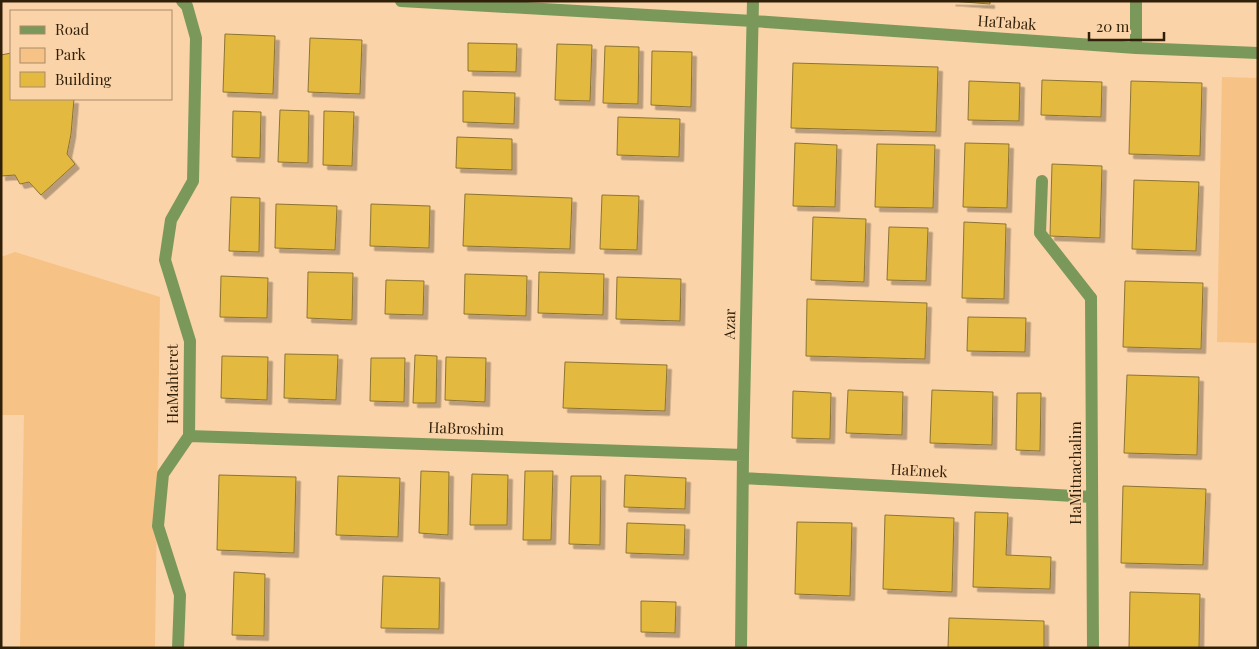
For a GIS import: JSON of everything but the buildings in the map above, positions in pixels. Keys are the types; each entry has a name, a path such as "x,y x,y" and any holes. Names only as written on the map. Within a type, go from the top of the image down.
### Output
{"street":[{"name":"HaMahteret","path":"178,648 180,595 158,526 163,474 189,436 190,341 165,260 171,220 193,181 196,38 187,6 182,1"},
{"name":"HaTabak","path":"401,1 753,22 1136,48 1258,53"},
{"name":"Azar","path":"741,648 742,455 753,1"},
{"path":"1136,1 1136,48"},
{"name":"HaMitnachalim","path":"1042,181 1040,233 1091,298 1093,648"},
{"name":"HaBroshim","path":"189,436 742,455"},
{"name":"HaEmek","path":"743,478 1092,497"}],"green space":[{"path":"1222,77 1258,78 1258,343 1217,342"},
{"path":"15,252 160,297 155,648 20,648 24,415 1,415 1,257"}]}
